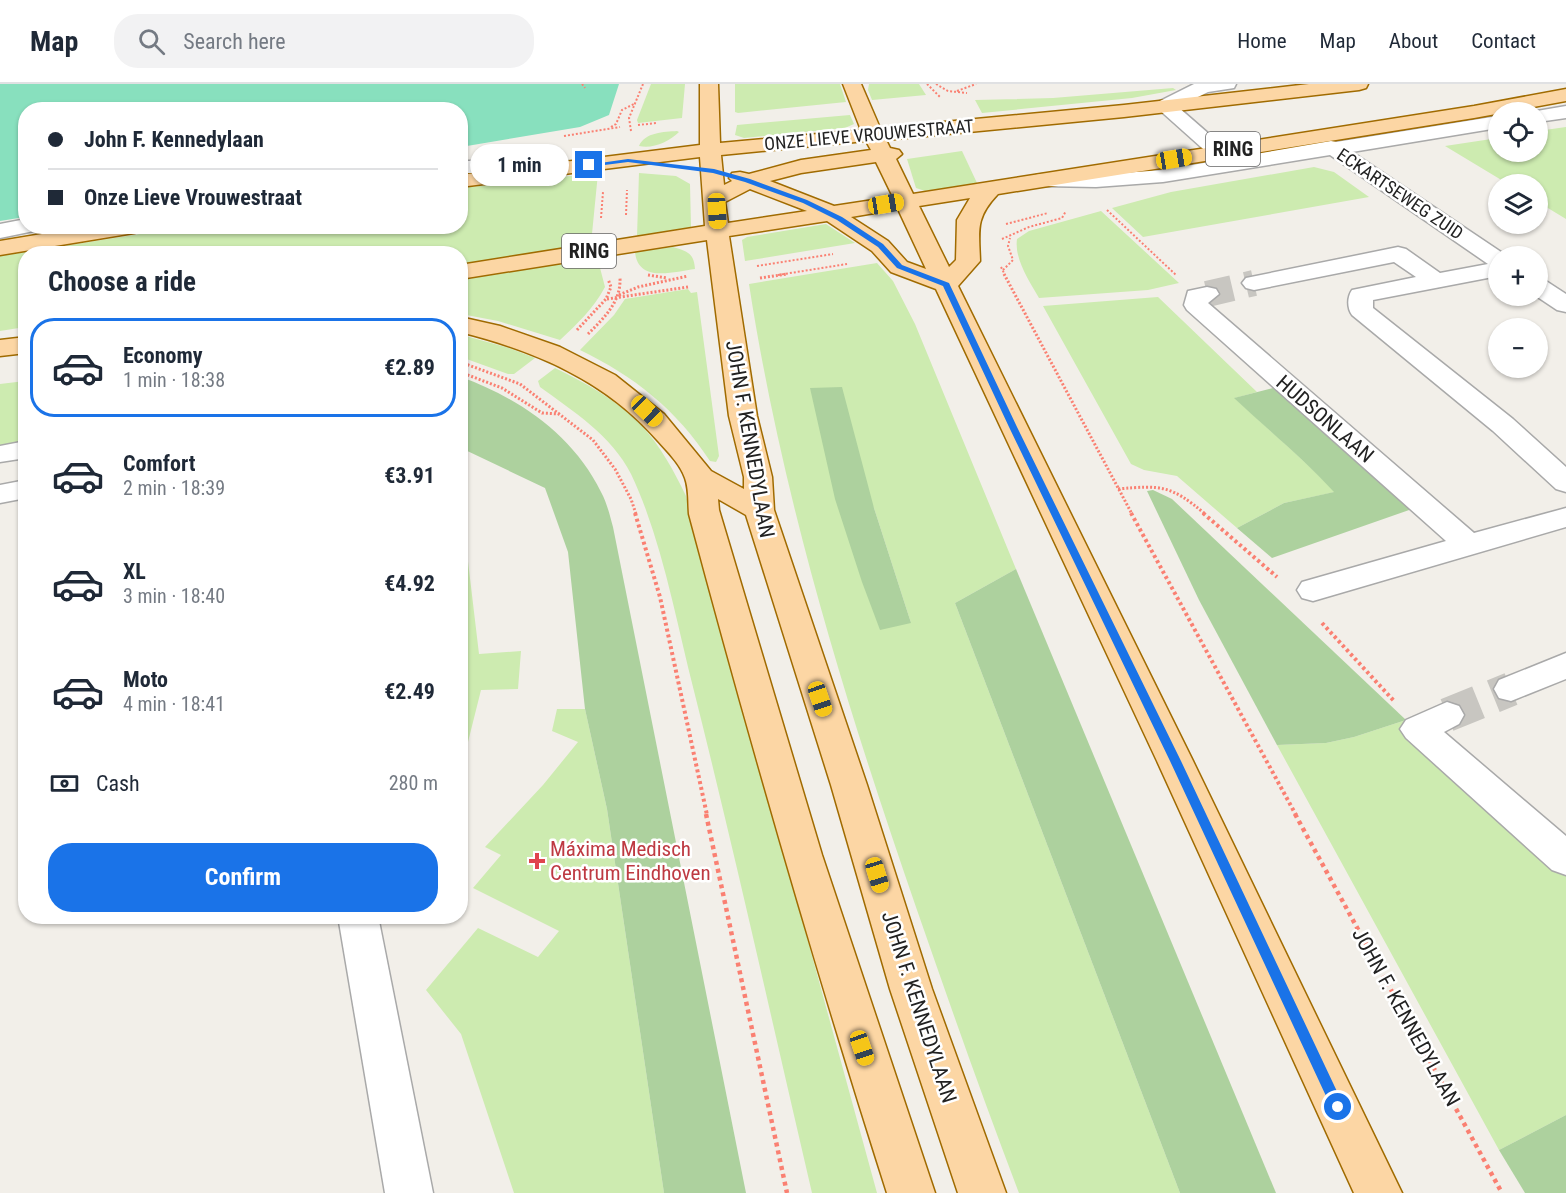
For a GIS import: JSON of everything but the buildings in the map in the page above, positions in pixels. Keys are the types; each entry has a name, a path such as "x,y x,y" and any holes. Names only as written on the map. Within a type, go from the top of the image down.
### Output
{"main road":[{"name":"JOHN F. KENNEDYLAAN","path":"709,84 708,124 713,161 717,231 743,416 758,477 759,510 849,784 912,989 982,1193"},
{"path":"852,84 873,134 1175,761 1378,1193"},
{"name":"ONZE LIEVE VROUWESTRAAT","path":"713,161 873,134 1124,111 1359,84"},
{"name":"RING","path":"468,271 1566,95"},
{"path":"716,198 747,180 787,168 1049,132 1124,111"},
{"path":"468,180 628,161 713,161 747,180 805,201 830,213 880,246 899,267 946,285"},
{"path":"946,285 968,261 968,216 972,207 992,188"},
{"path":"0,248 85,234"},
{"path":"468,326 534,344 562,355 595,373 632,398 662,426 700,477 759,510"},
{"path":"0,348 18,346"},
{"path":"700,477 704,514 798,842 855,1027 911,1193"}],"street":[{"name":"ONZE LIEVE VROUWESTRAAT","path":"1165,106 1203,87 1227,84"},
{"path":"1165,106 1218,152"},
{"path":"1548,115 1566,112"},
{"path":"1044,180 1096,181 1162,176 1488,123"},
{"name":"ECKARTSEWEG ZUID","path":"1331,147 1488,253"},
{"path":"468,167 572,167"},
{"path":"0,231 18,228"},
{"path":"1254,283 1398,254 1437,281"},
{"path":"1488,271 1361,295 1361,310 1503,425 1566,483"},
{"path":"1548,293 1566,305"},
{"name":"HUDSONLAAN","path":"1201,299 1469,545"},
{"path":"0,454 18,451"},
{"path":"0,494 18,491"},
{"path":"1313,590 1566,517"},
{"path":"1511,689 1566,665"},
{"path":"1447,715 1418,729 1566,858"},
{"path":"359,924 409,1193"}],"path":[{"path":"582,84 585,88"},
{"path":"630,126 629,118 643,84"},
{"path":"927,84 944,100"},
{"path":"954,93 976,84"},
{"path":"944,93 948,91"},
{"path":"608,129 616,124 622,110 635,104"},
{"path":"558,138 620,127"},
{"path":"625,225 627,183"},
{"path":"601,219 604,184"},
{"name":"JOHN F. KENNEDYLAAN","path":"1059,210 1068,208 1062,218 1033,223 1010,238 1008,246 1013,260 1002,270 1118,489 1502,1193"},
{"path":"1104,208 1201,299"},
{"path":"999,226 1049,213"},
{"path":"757,266 839,253"},
{"path":"759,278 851,264"},
{"path":"587,335 605,316 619,296 638,287 696,275"},
{"path":"575,333 606,299 691,288"},
{"path":"468,365 520,384 593,440 615,469 631,500 660,597 787,1193"},
{"path":"468,375 502,388 542,412 560,414"},
{"path":"502,388 507,384"}],"green space":[{"path":"0,84 619,84 609,115 580,127 468,146 468,102 18,102 18,218 0,221"},
{"path":"651,84 685,84 682,118 638,123 637,120"},
{"path":"735,84 840,84 846,102 738,113 735,112"},
{"path":"869,84 919,84 926,95 872,100 868,90"},
{"path":"1173,88 1176,90 1132,98 982,113 975,100 1053,98"},
{"path":"850,115 854,124 845,128 744,138 735,135 737,125"},
{"path":"1566,127 1566,219 1548,208 1548,174 1491,174 1445,146 1488,140 1488,162 1548,162 1548,130"},
{"path":"679,132 666,142 639,146 650,135"},
{"path":"962,151 977,183 925,191 916,188 907,159"},
{"path":"1314,167 1334,172 1369,197 1143,237 1112,208 1171,192"},
{"path":"598,173 591,244 468,263 468,246 63,246 140,234 468,234 468,187"},
{"path":"639,173 676,176 690,184 691,227 637,236"},
{"path":"1101,211 1179,283 1148,290 1039,298 1020,262 1017,239 1029,231"},
{"path":"826,224 855,243 745,261 742,240 747,237"},
{"path":"673,247 691,256 695,269 667,273 650,272 638,262 635,252"},
{"path":"18,253 18,328 0,331 0,256"},
{"path":"588,259 591,264 599,264 605,287 579,322 560,340 498,321 468,315 468,279"},
{"path":"877,263 893,281 915,324 1016,569 955,603 1180,1193 1019,1193 917,910 841,678 779,443 749,284","holes":["810,388 874,508 911,623"]},
{"path":"688,289 691,293 697,292 719,456 716,462 710,461 669,410 653,396 618,371 580,350 614,315 625,299"},
{"path":"1158,297 1257,392 1235,398 1335,492 1284,503 1237,528 1177,476 1144,470 1131,464 1043,306"},
{"path":"468,337 535,358 514,374 508,374 468,360"},
{"path":"555,368 600,393 632,416 654,441 686,496 877,1193 812,1193 725,816 660,553 642,499 623,460 591,425 540,387 538,381"},
{"path":"468,380 523,408 560,436 589,472 607,505 746,1193 664,1193 607,809 585,709 568,552 545,488 468,451"},
{"path":"18,382 18,446 0,450 0,384"},
{"path":"842,387 874,508 911,623 880,630 835,499 810,388"},
{"path":"1273,388 1284,391 1412,509 1272,558 1237,528 1284,503 1334,492 1234,398"},
{"path":"1153,490 1172,499 1406,720 1354,737 1326,743 1277,745 1199,600 1147,491"},
{"path":"468,561 479,654 521,651 518,689 481,690 468,742"},
{"path":"1016,569 1276,1193 1180,1193 955,603"},
{"path":"557,709 585,709 607,809 664,1193 514,1193 461,1034 426,990 478,928 538,957 559,931 473,888 501,855 485,847 543,785 578,742 552,731"},
{"path":"1406,720 1566,869 1566,1115 1499,1150 1277,745 1326,743 1354,737"},
{"path":"1566,1115 1566,1193 1525,1193 1499,1150"}],"tunnel":[{"path":"1207,294 1254,283"},
{"path":"1447,715 1511,689"}],"place":[{"name":"Máxima Medisch Centrum Eindhoven","path":"537,861"}],"route":[{"path":"589,165 628,161 714,171 747,180 805,201 840,218 888,252 899,267 946,285 1096,594 1338,1107"}]}
